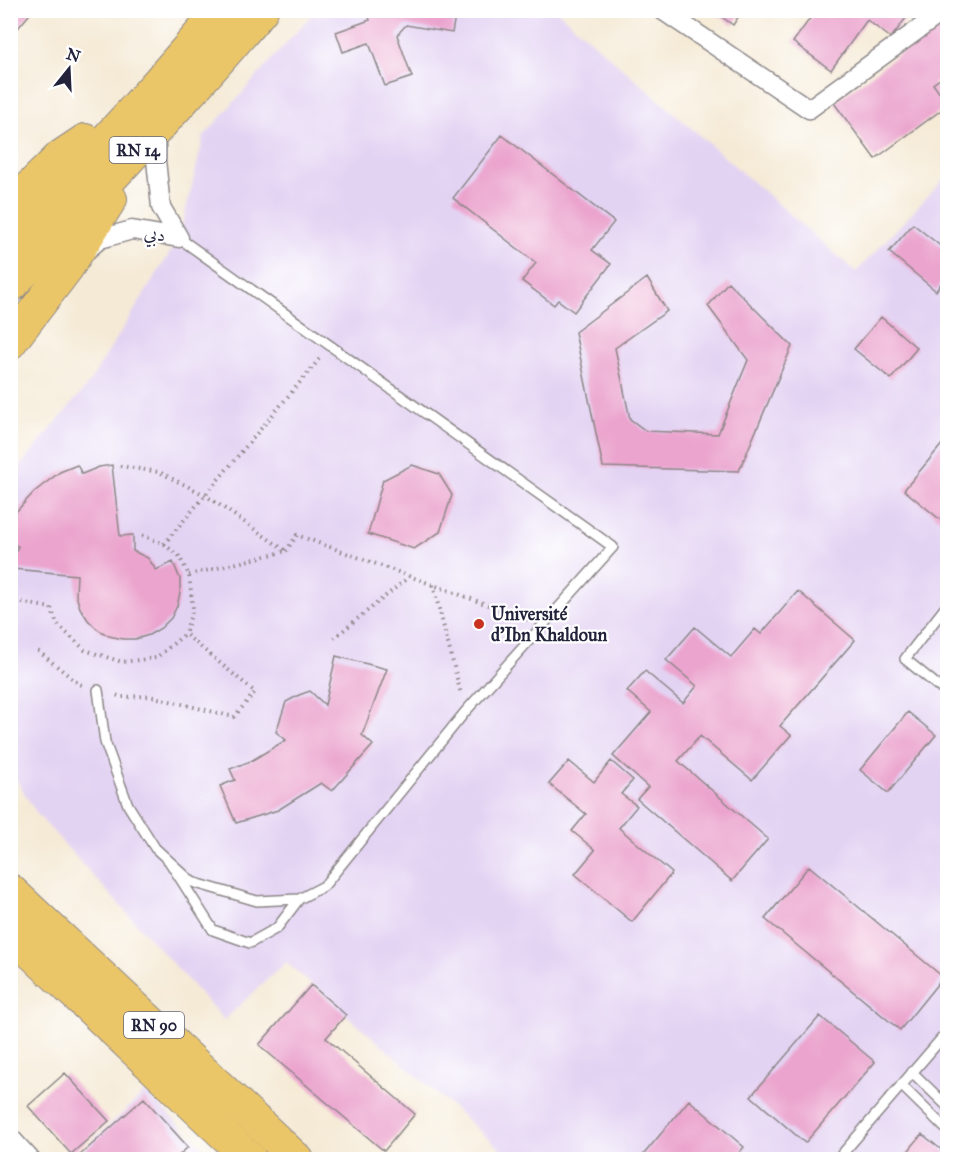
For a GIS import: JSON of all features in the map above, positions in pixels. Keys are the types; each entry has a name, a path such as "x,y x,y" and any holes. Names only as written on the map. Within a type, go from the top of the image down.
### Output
{"highway":[{"name":"RN 14","path":"10,244 221,10"},
{"name":"RN 14","path":"10,287 156,131 262,10"},
{"path":"10,206 61,156 134,109"},
{"path":"10,343 68,267 156,131"},
{"name":"RN 90","path":"10,890 298,1160"},
{"name":"RN 90","path":"10,933 251,1160"}],"street":[{"path":"662,10 809,109 945,10"},
{"name":"دبي","path":"156,131 156,160 161,207 179,238"},
{"name":"دبي","path":"68,267 100,239 132,230 179,238"},
{"path":"10,1137 31,1160"}],"lane":[{"path":"98,690 105,742 128,805 155,848 192,882 257,901 299,899 324,886 465,712 613,546 179,238"},
{"path":"948,603 904,659 948,694"},
{"path":"169,861 213,930 250,943 277,928 299,899"},
{"path":"837,1160 948,1031"},
{"path":"912,1072 948,1107"},
{"path":"901,1085 948,1131"}],"path":[{"path":"164,544 330,346"},
{"path":"120,466 159,472 205,495 286,551"},
{"path":"10,600 51,608 57,624 85,650 122,662 156,658 185,634 193,608 189,575 178,556 164,544 142,535"},
{"path":"189,575 286,551 297,535 543,625"},
{"path":"334,638 410,576"},
{"path":"433,585 465,712"},
{"path":"38,651 79,684 121,697 150,696 234,717 255,692 185,634"}],"shaded area":[{"name":"Université d'Ibn Khaldoun","path":"315,11 557,11 856,272 947,176 947,1159 512,1159 286,962 224,1020 37,814 11,771 11,477 89,383 179,238 204,136"},
{"path":"145,1092 215,1159 72,1160"}],"building":[{"path":"10,10 33,10 10,38"},
{"path":"368,10 456,10 452,33 406,25 397,35 412,77 385,86 369,43 343,52 336,32 370,20"},
{"path":"712,10 743,10 733,25"},
{"path":"816,10 912,10 891,38 867,20 831,70 793,42"},
{"path":"943,21 948,27 948,73 933,84 948,105 875,159 834,103"},
{"path":"502,135 614,222 592,250 611,264 574,312 558,300 554,305 522,281 536,263 453,198"},
{"path":"913,224 948,252 948,277 946,276 936,291 889,252"},
{"path":"647,278 667,311 615,348 630,419 646,431 718,434 748,360 708,306 728,282 792,346 739,471 603,467 575,332"},
{"path":"881,317 917,348 891,379 854,349"},
{"path":"948,437 948,526 904,490"},
{"path":"77,465 82,474 99,467 112,465 120,536 133,535 133,551 148,558 156,570 173,562 180,579 177,606 171,618 149,635 136,639 123,639 109,636 97,629 80,608 76,595 77,575 13,569 18,546 10,544 10,524 14,514 34,492 60,472"},
{"path":"412,465 439,474 452,495 440,532 414,549 368,534 383,480"},
{"path":"798,591 855,640 780,726 791,735 752,780 700,736 678,761 768,839 732,881 637,799 648,787 613,756 651,712 627,691 645,671 683,703 697,686 666,660 695,627 731,657 755,629 761,634"},
{"path":"336,656 387,669 362,735 373,745 332,791 321,783 278,810 236,823 220,786 235,780 230,769 251,761 286,740 276,732 286,702 310,691 325,705"},
{"path":"908,712 936,735 888,793 860,770"},
{"path":"569,761 594,782 611,761 633,780 621,794 637,806 619,828 672,873 632,922 575,874 595,850 572,831 586,814 549,784"},
{"path":"809,866 943,977 900,1030 765,919"},
{"path":"311,985 346,1015 326,1038 415,1114 384,1151 259,1045"},
{"path":"820,1016 875,1062 805,1143 751,1096"},
{"path":"65,1073 109,1121 71,1154 28,1106"},
{"path":"144,1098 188,1147 174,1160 82,1160 79,1156"},
{"path":"689,1100 744,1147 733,1160 639,1160"},
{"path":"922,1134 948,1155 948,1160 901,1160"}],"place":[{"name":"Université d'Ibn Khaldoun","path":"479,624"}]}
